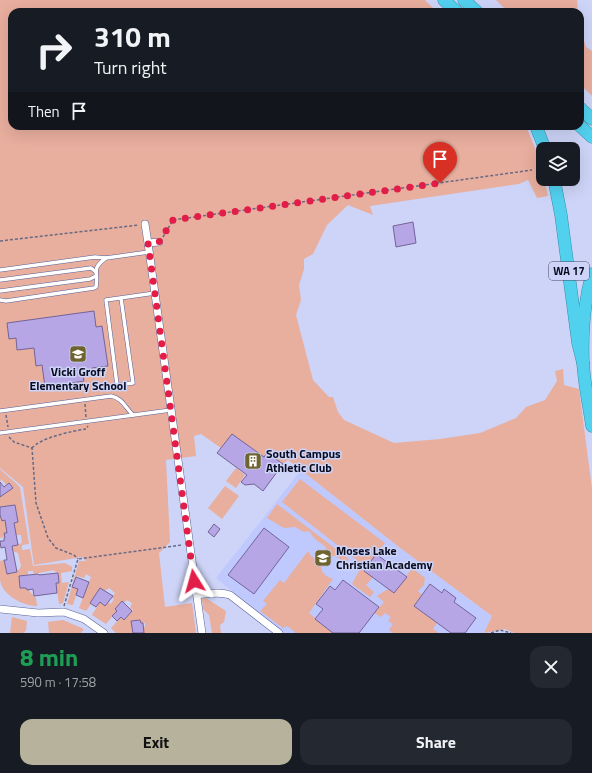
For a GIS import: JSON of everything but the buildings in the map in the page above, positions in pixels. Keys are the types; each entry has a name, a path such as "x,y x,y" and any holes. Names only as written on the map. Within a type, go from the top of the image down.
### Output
{"highway":[{"path":"444,0 453,8"},
{"path":"464,0 473,8"},
{"path":"584,112 592,119"},
{"path":"538,130 542,142"},
{"path":"584,130 592,137"},
{"name":"WA 17","path":"555,186 561,215 578,343 583,363 592,426"},
{"name":"WA 17","path":"583,363 585,306 592,274"},
{"name":"WA 17","path":"592,295 590,317 592,341"}],"street":[{"path":"145,224 202,633"},
{"path":"148,243 159,242"},
{"path":"196,595 218,592 230,595 279,633"},
{"path":"0,609 38,613 64,612 84,619 104,633"}],"lane":[{"path":"0,270 95,257 106,258 149,252"},
{"path":"0,300 94,288 97,284 96,274 98,265 106,258"},
{"path":"0,280 91,268 96,274"},
{"path":"0,291 90,279 96,274"},
{"path":"121,298 133,383 117,385 106,300 155,293"},
{"path":"0,411 111,396 120,400 133,415"},
{"path":"0,433 171,410"}],"path":[{"path":"159,242 173,220 532,170"},
{"path":"0,241 89,232 145,224"},
{"path":"6,410 11,441 32,448 36,503 48,538 56,548 74,555 78,559"},
{"path":"78,559 189,544"},
{"path":"64,605 78,559"},
{"path":"491,633 500,630 511,633"}],"shaded area":[{"path":"0,0 425,0 433,8 8,8 8,130 528,130 536,151 536,186 546,186 548,196 537,198 528,180 519,184 370,206 373,215 348,205 327,225 313,254 304,259 304,269 299,285 301,300 296,315 313,380 329,397 333,397 338,412 344,420 394,443 440,439 480,433 516,418 526,407 545,400 557,381 555,371 563,369 564,385 579,389 592,489 592,633 514,633 505,629 484,633 492,616 399,547 288,460 283,464 267,453 264,457 232,434 221,448 201,434 194,436 196,456 166,460 170,542 159,553 165,607 192,603 196,633 144,633 143,627 145,627 145,623 141,623 140,620 136,620 136,624 132,625 133,633 116,633 111,628 121,617 124,620 133,610 130,608 132,603 127,600 122,602 115,609 117,611 106,624 92,615 100,602 108,602 111,604 115,593 109,588 105,591 100,588 86,611 79,608 91,577 86,574 84,578 77,576 73,587 78,589 73,605 67,604 79,561 86,561 82,557 34,565 23,487 0,468"},
{"path":"496,0 577,0 578,8 504,8"},
{"path":"584,41 586,47 592,51 592,96 584,88"},
{"path":"236,468 245,475 236,488 226,481"},
{"path":"0,469 20,487 29,544 22,545 22,550 30,549 33,566 65,563 72,567 72,571 61,573 62,583 69,582 63,603 59,604 56,583 59,583 58,573 54,570 34,574 33,571 28,571 28,575 19,576 20,588 26,588 29,590 36,598 37,606 26,604 14,599 2,585 0,580 0,561 4,560 7,574 17,572 16,570 19,570 21,566 18,553 13,551 12,546 22,543 21,535 16,535 15,531 5,533 5,537 0,538 0,515 2,521 5,520 6,524 18,522 15,505 2,507 0,509 0,497 13,488 9,483 6,485 2,480 0,481"},
{"name":"Moses Lake Christian Academy","path":"301,470 399,547 492,616 484,633 282,633 216,578"},
{"path":"300,479 385,543 369,563 359,562 282,502"},
{"path":"225,486 239,496 222,519 208,508"},
{"path":"277,504 349,559 343,566 342,561 336,556 330,556 321,565 323,573 333,579 309,613 333,633 295,633 287,626 283,628 260,611 267,604 263,601 280,580 284,583 308,551 311,556 316,559 325,553 326,547 315,539 309,531 304,532 295,527 284,528 267,518"},
{"path":"366,568 364,571 373,577 366,585 374,592 370,597 352,584 360,569"},
{"path":"412,568 425,578 424,585 418,591 422,595 414,606 437,623 433,629 439,633 393,633 389,630 393,624 388,621 391,617 385,613 381,617 374,613 384,602 377,596 388,589 394,593"},
{"path":"204,597 226,611 224,622 220,625 221,633 212,633 209,615 203,609 202,599"},
{"path":"12,617 27,621 26,630 24,633 10,633"},
{"path":"63,620 84,629 81,633 49,633 48,622"}],"place":[{"name":"Vicki Groff Elementary School","path":"78,354"},
{"name":"South Campus Athletic Club","path":"253,461"},
{"name":"Moses Lake Christian Academy","path":"323,558"}],"route":[{"path":"194,581 148,243 159,242 173,220 440,183"}]}
